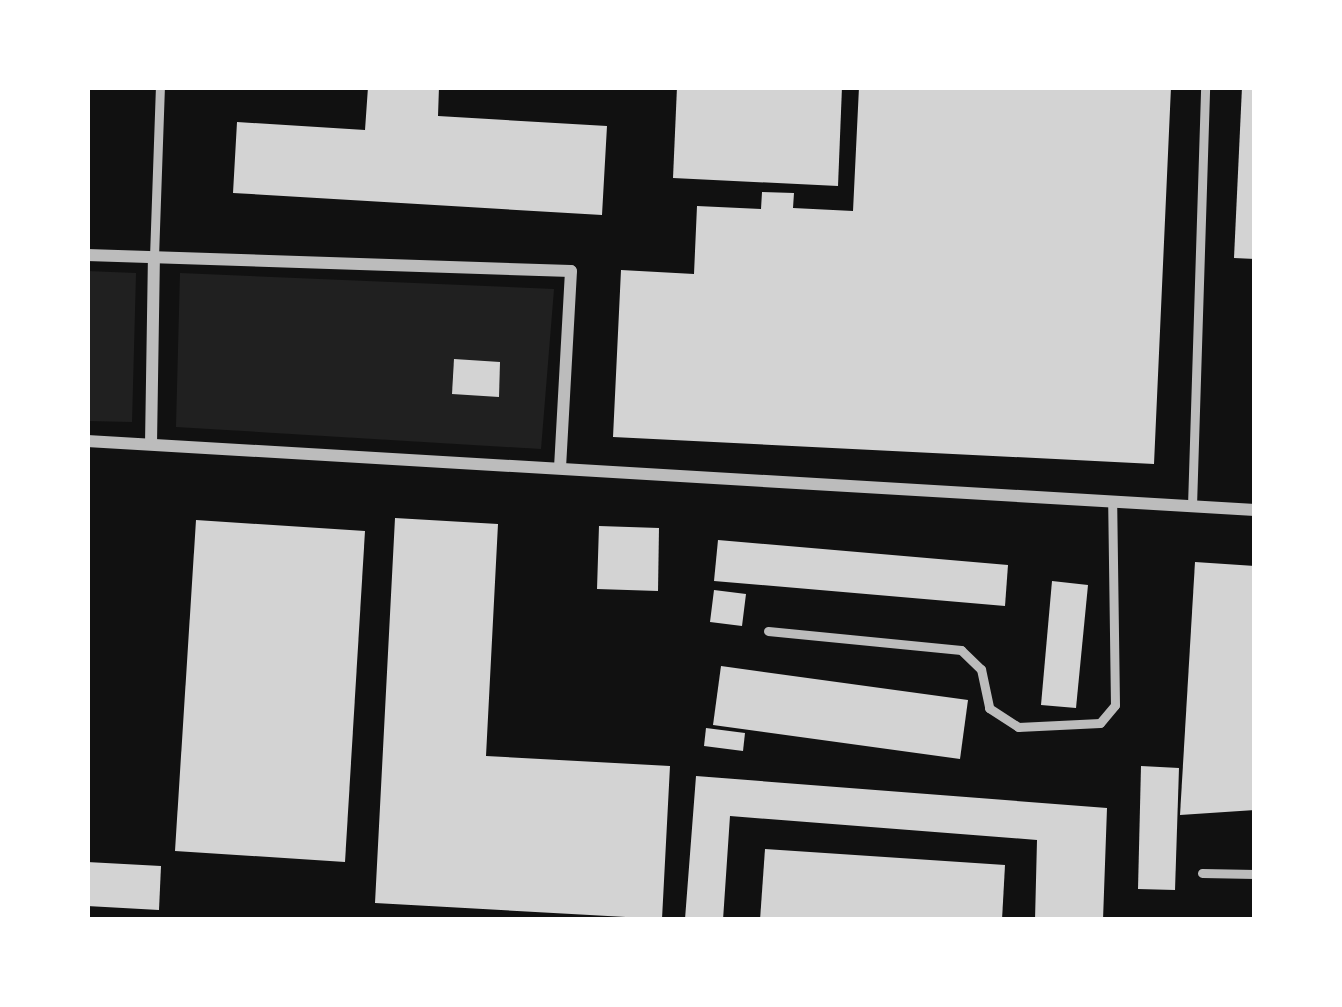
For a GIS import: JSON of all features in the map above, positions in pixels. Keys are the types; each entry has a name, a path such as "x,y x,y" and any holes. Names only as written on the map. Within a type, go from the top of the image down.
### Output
{"street":[{"path":"87,255 571,271 560,468"},
{"path":"152,444 154,256"},
{"path":"87,441 1255,510"}],"lane":[{"path":"154,256 160,87"},
{"path":"1192,506 1204,87"},
{"path":"768,632 961,650 981,669 989,708 1018,727 1100,723 1115,704 1112,502"},
{"path":"1202,873 1255,874"}],"shaded area":[{"path":"87,271 136,273 132,422 87,421"},
{"path":"180,273 554,289 541,449 176,427"}],"building":[{"path":"368,87 439,87 438,116 607,126 602,215 233,193 237,122 365,130"},
{"path":"677,87 842,87 838,186 673,178"},
{"path":"859,87 1171,87 1154,464 613,437 621,270 694,274 697,206 761,209 762,192 794,193 793,208 853,211"},
{"path":"1242,87 1255,87 1255,259 1234,258"},
{"path":"454,359 500,362 499,397 452,394"},
{"path":"395,518 498,524 486,756 670,766 662,919 375,903"},
{"path":"196,520 365,531 345,862 175,851"},
{"path":"599,526 659,528 658,591 597,589"},
{"path":"718,540 1008,565 1005,606 714,581"},
{"path":"1195,562 1255,566 1255,810 1180,815"},
{"path":"1052,581 1088,585 1076,708 1041,705"},
{"path":"714,590 746,594 742,626 710,622"},
{"path":"721,666 968,700 960,759 713,725"},
{"path":"706,728 745,733 743,751 704,746"},
{"path":"1141,766 1179,768 1175,890 1138,889"},
{"path":"696,776 1107,808 1103,920 1035,920 1037,840 730,816 723,920 685,919"},
{"path":"765,849 1005,865 1002,920 760,920"},
{"path":"87,862 161,866 159,910 87,906"}]}
